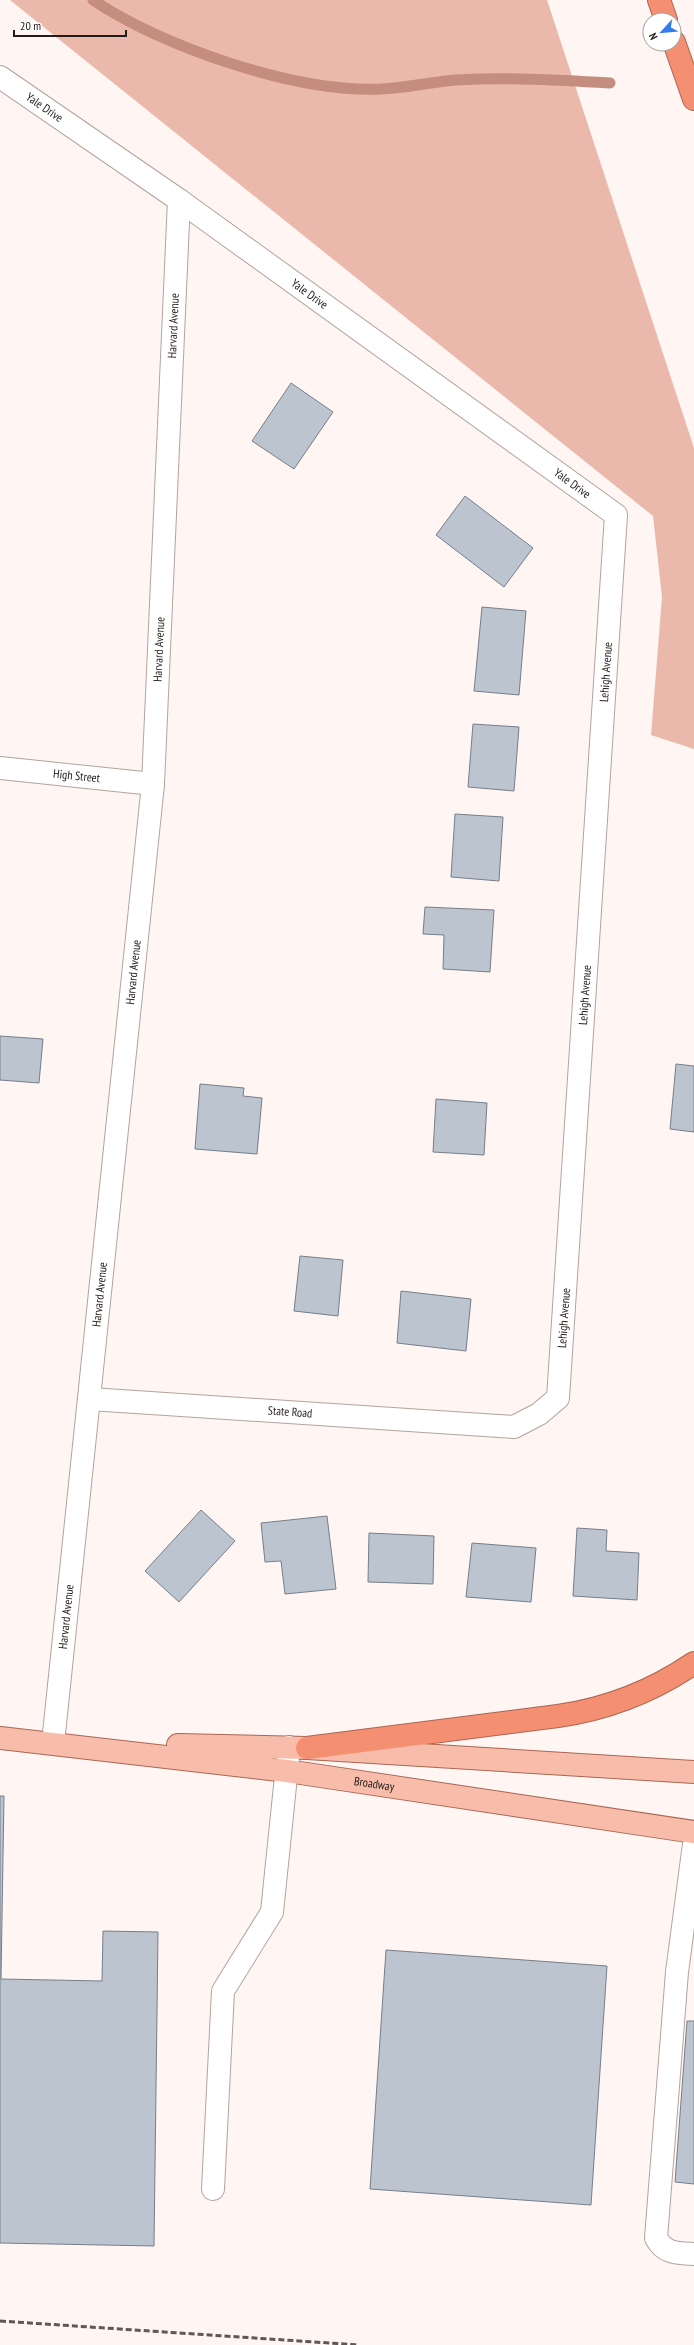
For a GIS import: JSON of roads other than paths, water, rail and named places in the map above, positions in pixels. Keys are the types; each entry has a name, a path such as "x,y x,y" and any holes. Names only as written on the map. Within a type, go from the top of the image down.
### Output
{"highway":[{"path":"659,0 663,12"},
{"path":"678,52 694,99"},
{"path":"298,1748 558,1716 596,1709 657,1686 694,1663"}],"main road":[{"name":"Broadway","path":"0,1738 54,1743 287,1771 694,1832"},
{"name":"Broadway","path":"54,1743 298,1748 694,1772"}],"street":[{"name":"Yale Drive","path":"0,78 178,200 616,515"},
{"name":"Harvard Avenue","path":"54,1743 153,784 178,200"},
{"name":"Lehigh Avenue","path":"490,1426 514,1428 539,1414 558,1398 616,515"},
{"name":"High Street","path":"0,768 153,784"},
{"name":"State Road","path":"90,1398 490,1426"},
{"path":"213,2189 223,1991 272,1912 287,1771 298,1748"},
{"path":"694,1844 686,1972 656,2238 661,2247 668,2252 694,2254"}],"waterway":[{"path":"93,0 155,34 192,50 231,64 271,75 310,83 347,88 381,89 475,79 533,79 610,83"}],"railway":[{"path":"0,2321 359,2345"}]}
